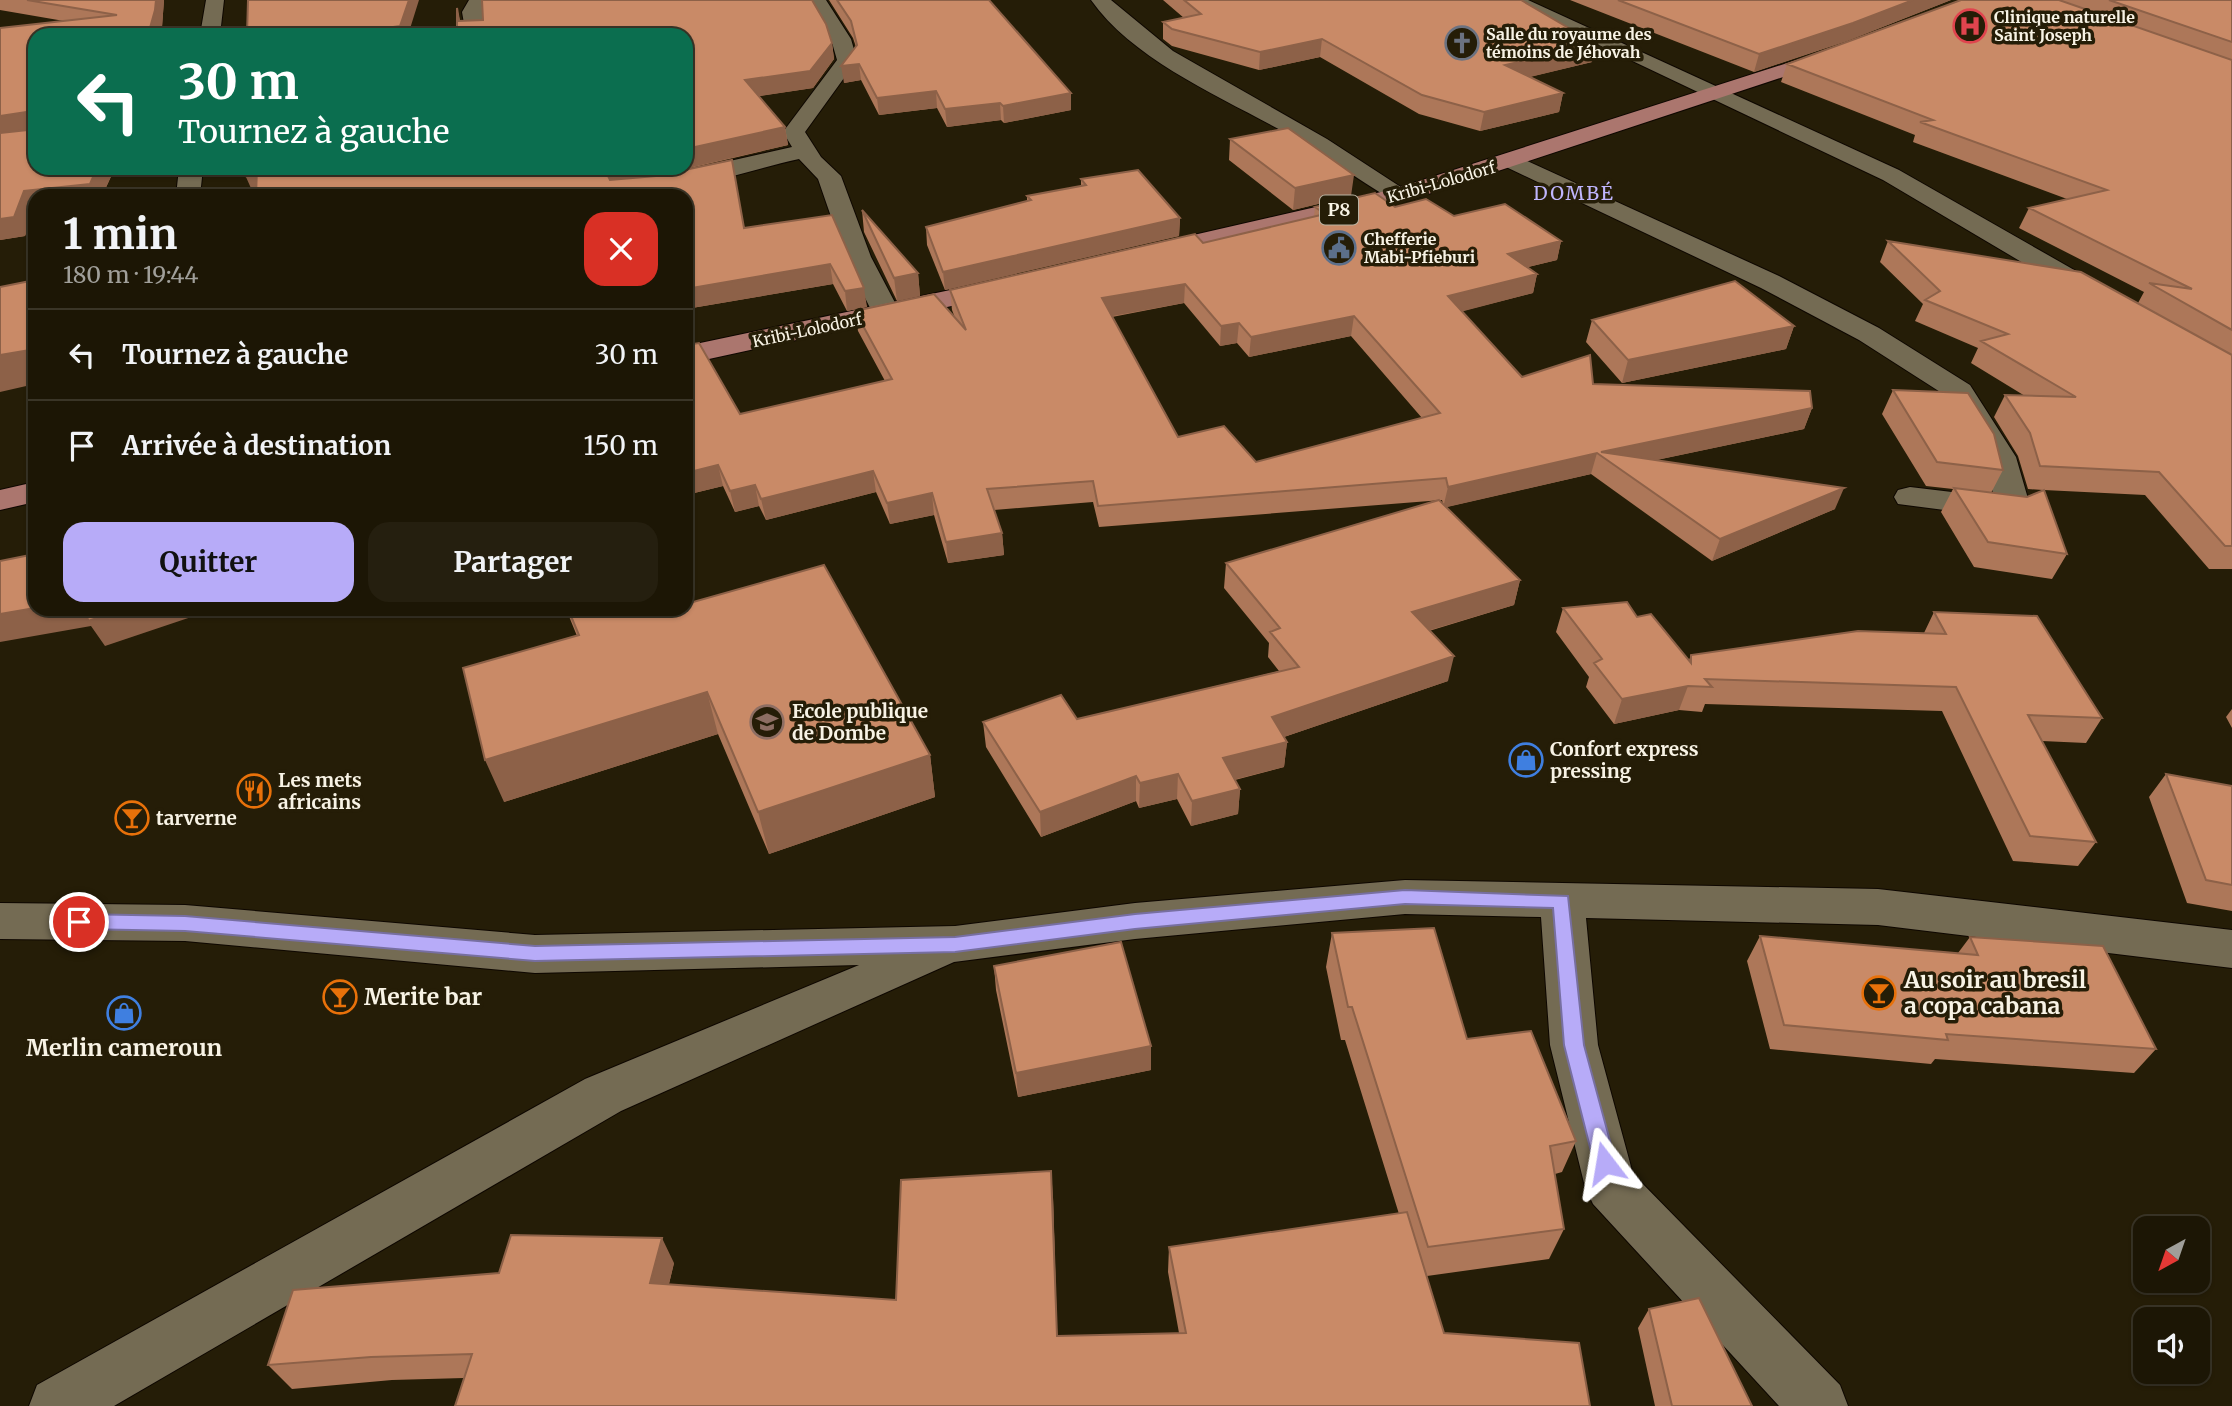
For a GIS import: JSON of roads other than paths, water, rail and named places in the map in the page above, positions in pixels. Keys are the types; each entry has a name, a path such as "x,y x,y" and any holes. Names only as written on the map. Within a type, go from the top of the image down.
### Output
{"main road":[{"name":"Kribi-Lolodorf","path":"1130,258 1401,195 1718,94 1855,47"},
{"name":"Kribi-Lolodorf","path":"693,354 1022,283"},
{"path":"0,500 28,494"}],"street":[{"path":"211,28 215,0"},
{"path":"475,28 472,12 478,0"},
{"path":"817,0 841,39 847,60 794,132 806,151 828,176 858,257 887,314"},
{"path":"1100,0 1129,26 1193,74 1295,129 1401,195"},
{"path":"1513,0 1891,175 2113,304"},
{"path":"646,189 806,151"},
{"path":"1512,161 1770,282 1869,334 1959,391 2000,457 2014,509 1910,497"},
{"path":"0,921 185,923 535,954 955,944 1135,921 1405,897 1878,907 2232,949"},
{"path":"1562,901 1574,1045 1611,1187 1819,1406"},
{"path":"58,1406 603,1095 955,944"}],"place":[{"name":"Clinique naturelle Saint Joseph","path":"1970,26"},
{"name":"Salle du royaume des témoins de Jéhovah","path":"1462,43"},
{"name":"Chefferie Mabi-Pfieburi","path":"1339,248"},
{"name":"Ecole publique de Dombe","path":"767,722"},
{"name":"Confort express pressing","path":"1526,760"},
{"name":"Les mets africains","path":"254,791"},
{"name":"tarverne","path":"132,818"},
{"name":"Au soir au bresil a copa cabana","path":"1879,993"},
{"name":"Merite bar","path":"340,997"},
{"name":"Merlin cameroun","path":"124,1013"}],"district":[{"name":"DOMBÉ","path":"1574,193"}]}
